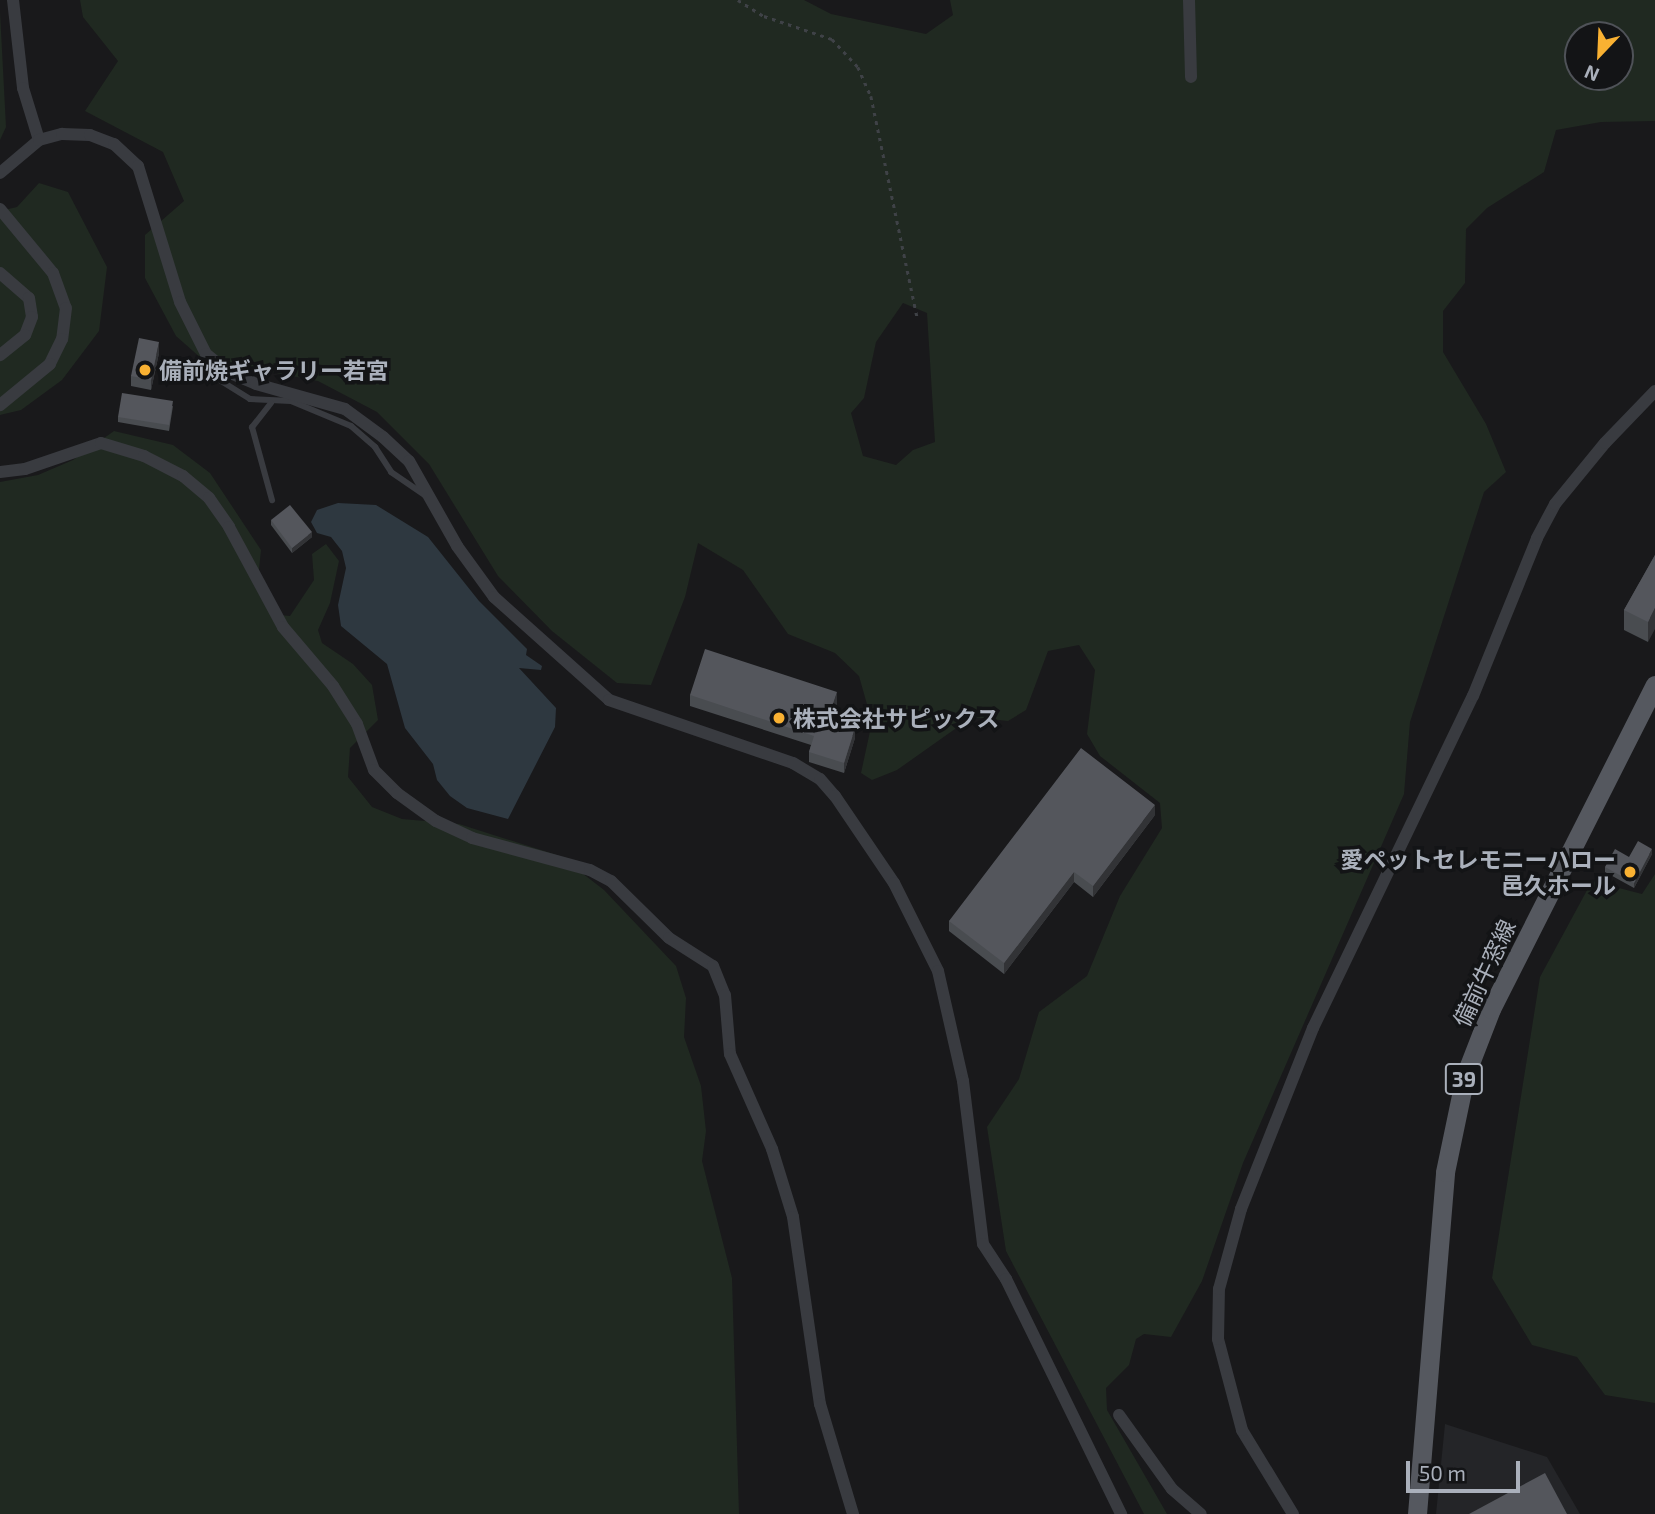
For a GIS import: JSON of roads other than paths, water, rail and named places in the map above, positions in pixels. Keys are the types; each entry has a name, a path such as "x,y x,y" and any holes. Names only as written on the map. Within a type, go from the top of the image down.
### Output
{"main road":[{"name":"備前牛窓線","path":"1417,1514 1445,1172 1465,1076 1492,1009 1655,685"}],"street":[{"path":"13,0 23,88 39,140"},
{"path":"1189,0 1191,77"},
{"path":"0,173 39,140 62,134 90,135 114,144 138,166 180,302 206,354 228,372 256,384 345,409 409,461 457,546 494,597 609,701 793,762 820,779 853,822 920,928 937,971 963,1081 983,1244 1006,1279 1121,1514"},
{"path":"0,209 53,273 66,308 62,340 50,365 0,405"},
{"path":"0,273 29,298 32,317 25,335 0,355"},
{"path":"1293,1514 1242,1430 1218,1339 1219,1289 1241,1209 1313,1028 1473,696 1537,538 1572,483 1655,391"},
{"path":"0,472 25,469 102,443 144,456 183,476 209,498 229,527 283,627 333,686 357,724 374,770 397,793 436,821 472,838 590,870 611,881 669,938 713,966 725,995 730,1054 772,1149 793,1217 820,1404 853,1514"},
{"path":"1119,1415 1172,1489 1201,1514"}],"lane":[{"path":"177,363 197,366 226,387 271,403 291,401 351,426 375,447 391,472 421,496 431,498"},
{"path":"271,403 252,427 272,500"}],"place":[{"name":"備前焼ギャラリー若宮","path":"145,370"},
{"name":"株式会社サピックス","path":"779,718"},
{"name":"愛ペットセレモニーハロー 邑久ホール","path":"1630,872"}]}
